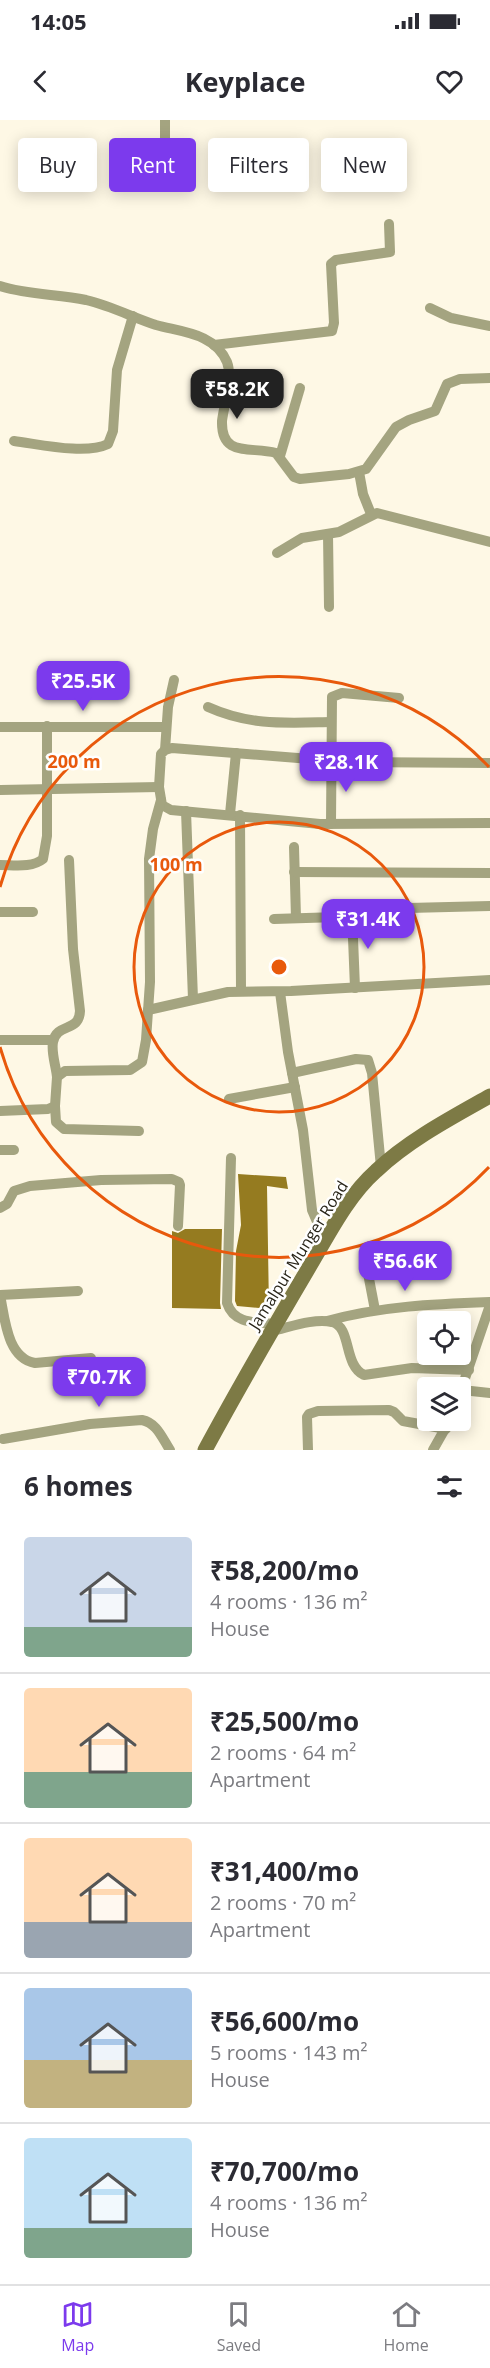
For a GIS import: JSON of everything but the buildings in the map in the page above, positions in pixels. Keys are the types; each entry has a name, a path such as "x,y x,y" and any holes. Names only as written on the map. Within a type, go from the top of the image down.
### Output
{"street":[{"path":"165,120 165,138"},
{"path":"214,345 332,331 334,323 331,264 336,260 390,252 389,224"},
{"path":"0,286 111,306 153,324 201,336 214,345 228,366 222,421 225,440 235,448 269,451 280,456 290,472 300,479 359,472 371,463 396,428 409,420 435,411 447,384 460,379 490,378"},
{"path":"430,308 451,318 490,326"},
{"path":"14,441 75,448 92,448 108,444 113,431 117,370 133,316"},
{"path":"280,456 300,388"},
{"path":"359,472 363,494 371,514"},
{"path":"277,554 302,538 349,528 371,514 383,513 490,542"},
{"path":"328,534 328,607"},
{"path":"165,750 166,727 174,680"},
{"path":"331,824 332,697 337,694 399,698"},
{"path":"208,707 238,719 273,722 331,722"},
{"path":"0,865 38,864 43,860 46,852 47,726"},
{"path":"0,727 166,727"},
{"path":"57,1077 65,1071 123,1070 138,1066 144,1056 150,953 148,879 151,845 160,800 159,762 165,750 180,748 332,761 490,763"},
{"path":"236,753 235,815 241,991"},
{"path":"0,790 159,786"},
{"path":"160,800 166,809 331,824 490,823"},
{"path":"186,811 194,999"},
{"path":"294,847 296,918"},
{"path":"69,860 71,930 80,1018 76,1023 58,1032 53,1040 57,1077 56,1122 64,1130 140,1131"},
{"path":"294,872 490,873"},
{"path":"274,919 338,917 367,909 490,906"},
{"path":"0,912 33,912"},
{"path":"352,913 354,988"},
{"path":"148,1010 241,991 280,992 490,980"},
{"path":"280,992 303,1130 312,1210 321,1231 327,1238"},
{"path":"0,1040 53,1040"},
{"path":"292,1073 356,1059 368,1060 372,1072 381,1167"},
{"path":"229,1100 295,1087"},
{"name":"Jamalpur Munger Road","path":"209,1447 274,1327 327,1238 362,1185 402,1150 490,1096"},
{"path":"0,1111 48,1109 55,1106"},
{"path":"0,1149 14,1150"},
{"path":"231,1158 227,1303 234,1316 241,1320 274,1327 334,1322 340,1326 354,1368 364,1375 412,1368 469,1370"},
{"path":"0,1208 7,1204 15,1191 30,1186 101,1180 172,1179 180,1185 178,1226"},
{"path":"366,1263 375,1310"},
{"path":"78,1291 0,1295 14,1347 27,1362 91,1358"},
{"path":"325,1322 375,1310 437,1304 490,1303 466,1377"},
{"path":"471,1392 490,1393"},
{"path":"308,1450 307,1417 318,1411 389,1410 403,1421 417,1422"},
{"path":"3,1438 90,1424 142,1420 149,1421 155,1426 170,1450"},
{"path":"433,1450 444,1431"}]}
